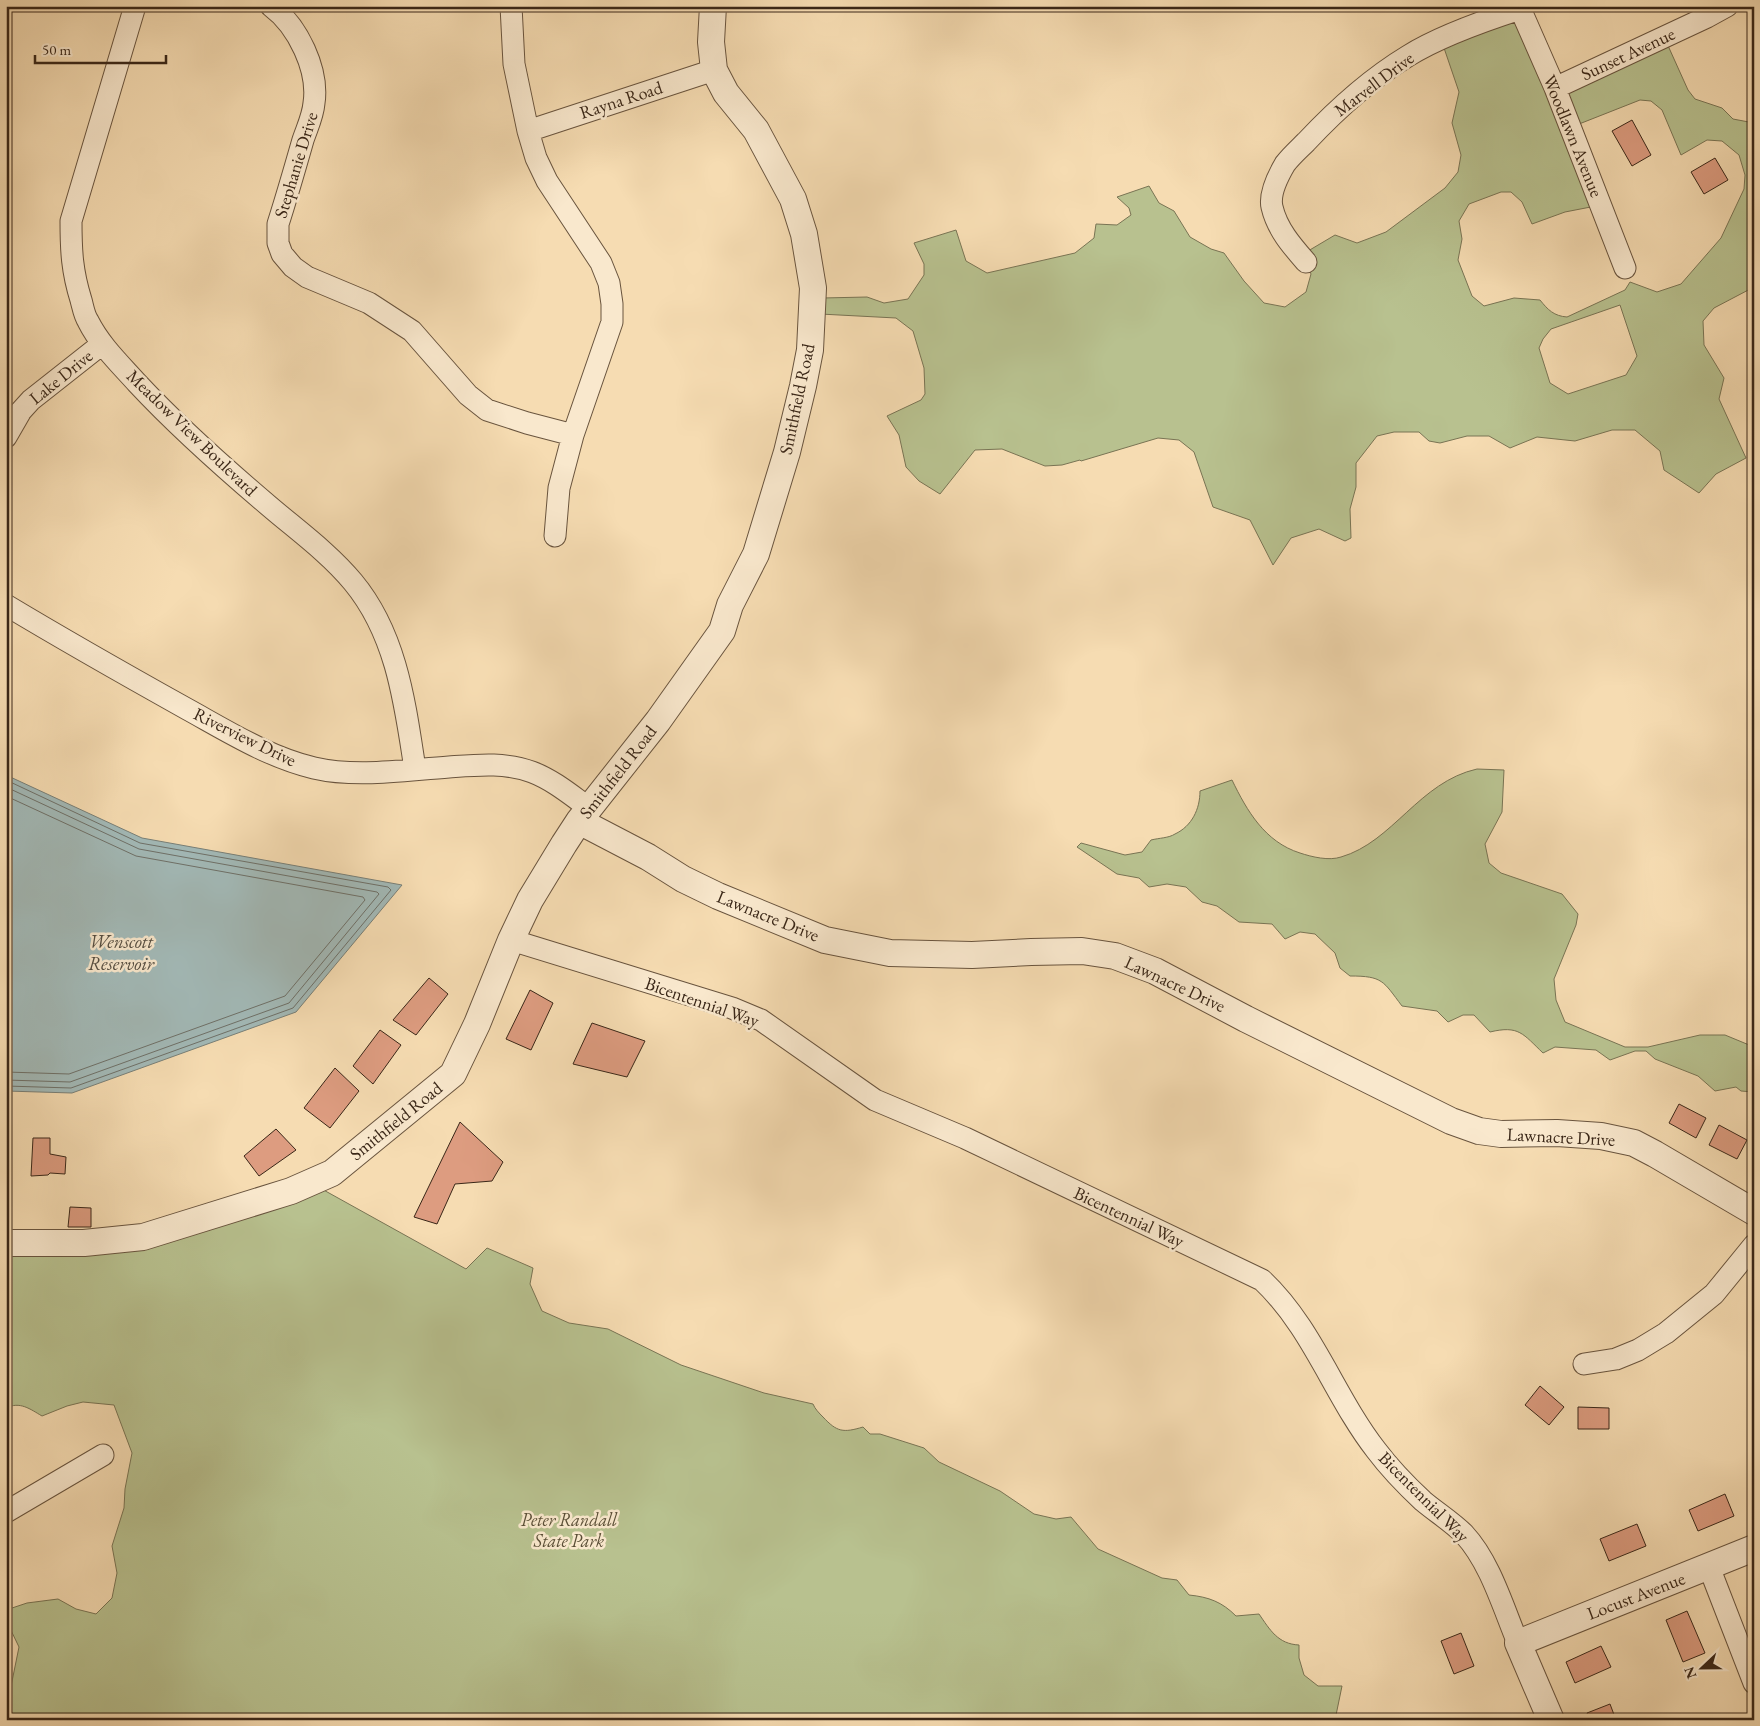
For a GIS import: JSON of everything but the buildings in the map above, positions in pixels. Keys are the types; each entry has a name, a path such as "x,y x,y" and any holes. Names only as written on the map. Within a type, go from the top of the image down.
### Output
{"street":[{"name":"Meadow View Boulevard","path":"135,6 71,221 71,256 76,284 87,320 102,344 165,413 354,582 377,618 393,656 404,696 415,769"},
{"name":"Stephanie Drive","path":"271,6 294,31 306,53 314,81 314,104 278,224 278,243 282,254 293,267 307,277 369,302 412,331 468,395 487,410 573,436"},
{"path":"511,6 514,64 528,131 536,158 547,181 601,263 609,283 612,304 612,322 573,436 559,488 555,536"},
{"name":"Smithfield Road","path":"6,1243 84,1242 143,1237 291,1191 332,1173 453,1074 477,1024 511,940 530,900 584,815 658,721 722,631 730,605 756,554 787,452 804,386 810,350 813,288 804,234 793,200 756,130 726,93 714,70 711,42 713,6"},
{"name":"Sunset Avenue","path":"1555,88 1727,6"},
{"name":"Woodlawn Avenue","path":"1519,8 1555,88 1625,268"},
{"name":"Marvell Drive","path":"1306,262 1285,237 1272,207 1275,185 1286,163 1325,121 1379,76 1408,56 1431,44 1519,8"},
{"name":"Rayna Road","path":"528,131 714,70"},
{"name":"Lake Drive","path":"6,437 21,411 31,400 102,344"},
{"name":"Riverview Drive","path":"6,605 167,698 243,740 281,758 313,768 347,774 480,764 508,766 532,772 561,787 584,815"},
{"name":"Lawnacre Drive","path":"584,815 683,880 825,940 890,953 972,955 1082,952 1115,956 1154,970 1246,1019 1451,1121 1480,1131 1501,1134 1557,1133 1601,1136 1634,1143 1754,1212"},
{"name":"Bicentennial Way","path":"511,940 732,1008 761,1020 875,1100 965,1138 1262,1280 1280,1297 1311,1341 1352,1414 1376,1451 1422,1500 1464,1534 1483,1559 1551,1720"},
{"path":"1584,1364 1616,1359 1638,1350 1666,1333 1714,1294 1754,1246"},
{"path":"6,1512 103,1455"},
{"name":"Locust Avenue","path":"1518,1643 1709,1568 1754,1548"},
{"path":"1709,1568 1754,1684"}],"green space":[{"path":"1519,12 1562,92 1665,39 1688,90 1695,99 1722,108 1733,119 1754,123 1754,287 1714,308 1703,321 1704,345 1724,378 1719,399 1746,458 1716,474 1699,493 1664,470 1660,451 1635,430 1612,430 1575,441 1537,437 1510,448 1489,436 1467,436 1440,443 1429,441 1419,432 1394,432 1377,436 1356,463 1356,487 1350,509 1351,538 1345,541 1319,529 1291,538 1273,565 1250,520 1213,507 1194,452 1179,440 1158,438 1081,461 1045,466 1002,449 975,450 940,494 919,481 906,467 899,435 887,416 921,400 925,394 924,368 913,331 896,318 820,314 822,298 867,297 884,303 908,299 924,275 924,264 914,243 956,230 966,261 987,273 1075,253 1094,238 1096,224 1117,225 1131,215 1129,208 1117,197 1149,186 1159,203 1174,211 1190,237 1211,249 1224,253 1244,281 1264,303 1285,307 1306,292 1311,274 1303,254 1335,235 1357,243 1386,232 1445,188 1458,172 1461,155 1452,123 1459,92 1443,45","holes":["1640,100 1651,101 1662,110 1681,155 1707,140 1722,141 1739,155 1745,175 1744,189 1721,238 1681,284 1657,292 1630,282 1625,290 1567,317 1552,312 1540,300 1514,298 1484,306 1472,296 1458,260 1462,239 1459,221 1469,204 1501,192 1511,192 1522,202 1532,224 1565,212 1601,205 1574,126","1620,305 1637,356 1626,375 1568,394 1550,383 1539,348 1551,329"]},
{"path":"1477,769 1504,770 1502,812 1485,844 1489,863 1501,873 1562,894 1578,914 1576,925 1554,979 1556,1000 1565,1022 1625,1047 1648,1047 1700,1035 1725,1035 1754,1047 1754,1092 1741,1091 1736,1087 1715,1091 1698,1076 1655,1059 1646,1051 1635,1051 1610,1060 1596,1050 1555,1047 1543,1053 1520,1033 1508,1030 1490,1032 1474,1015 1463,1015 1448,1022 1437,1011 1402,1006 1381,982 1369,977 1350,976 1340,968 1335,953 1315,934 1300,932 1285,939 1272,924 1239,922 1217,906 1202,902 1186,887 1167,884 1149,887 1139,878 1117,874 1077,847 1081,843 1125,855 1142,852 1151,840 1173,835 1181,831 1190,822 1197,810 1200,791 1232,780 1258,824 1277,841 1288,848 1305,854 1331,859 1359,849 1376,839 1439,786 1457,776"},
{"name":"Peter Randall State Park","path":"320,1188 466,1269 487,1248 533,1268 530,1284 542,1311 569,1323 608,1329 681,1365 764,1393 813,1404 817,1411 832,1426 841,1430 863,1427 870,1434 880,1434 924,1448 939,1462 1000,1491 1034,1514 1056,1519 1071,1517 1098,1549 1162,1578 1177,1580 1189,1595 1215,1601 1226,1607 1236,1616 1259,1614 1271,1631 1280,1639 1299,1645 1299,1658 1304,1675 1318,1686 1342,1686 1335,1720 6,1720 6,1701 8,1701 19,1647 6,1620 6,1610 27,1603 58,1599 76,1609 96,1614 112,1598 117,1573 112,1546 124,1508 125,1489 132,1453 114,1405 83,1402 42,1416 16,1405 6,1408 6,1244 76,1243"}],"water":[{"name":"Wenscott Reservoir","path":"6,775 142,838 402,885 296,1012 72,1093 6,1091"}]}
